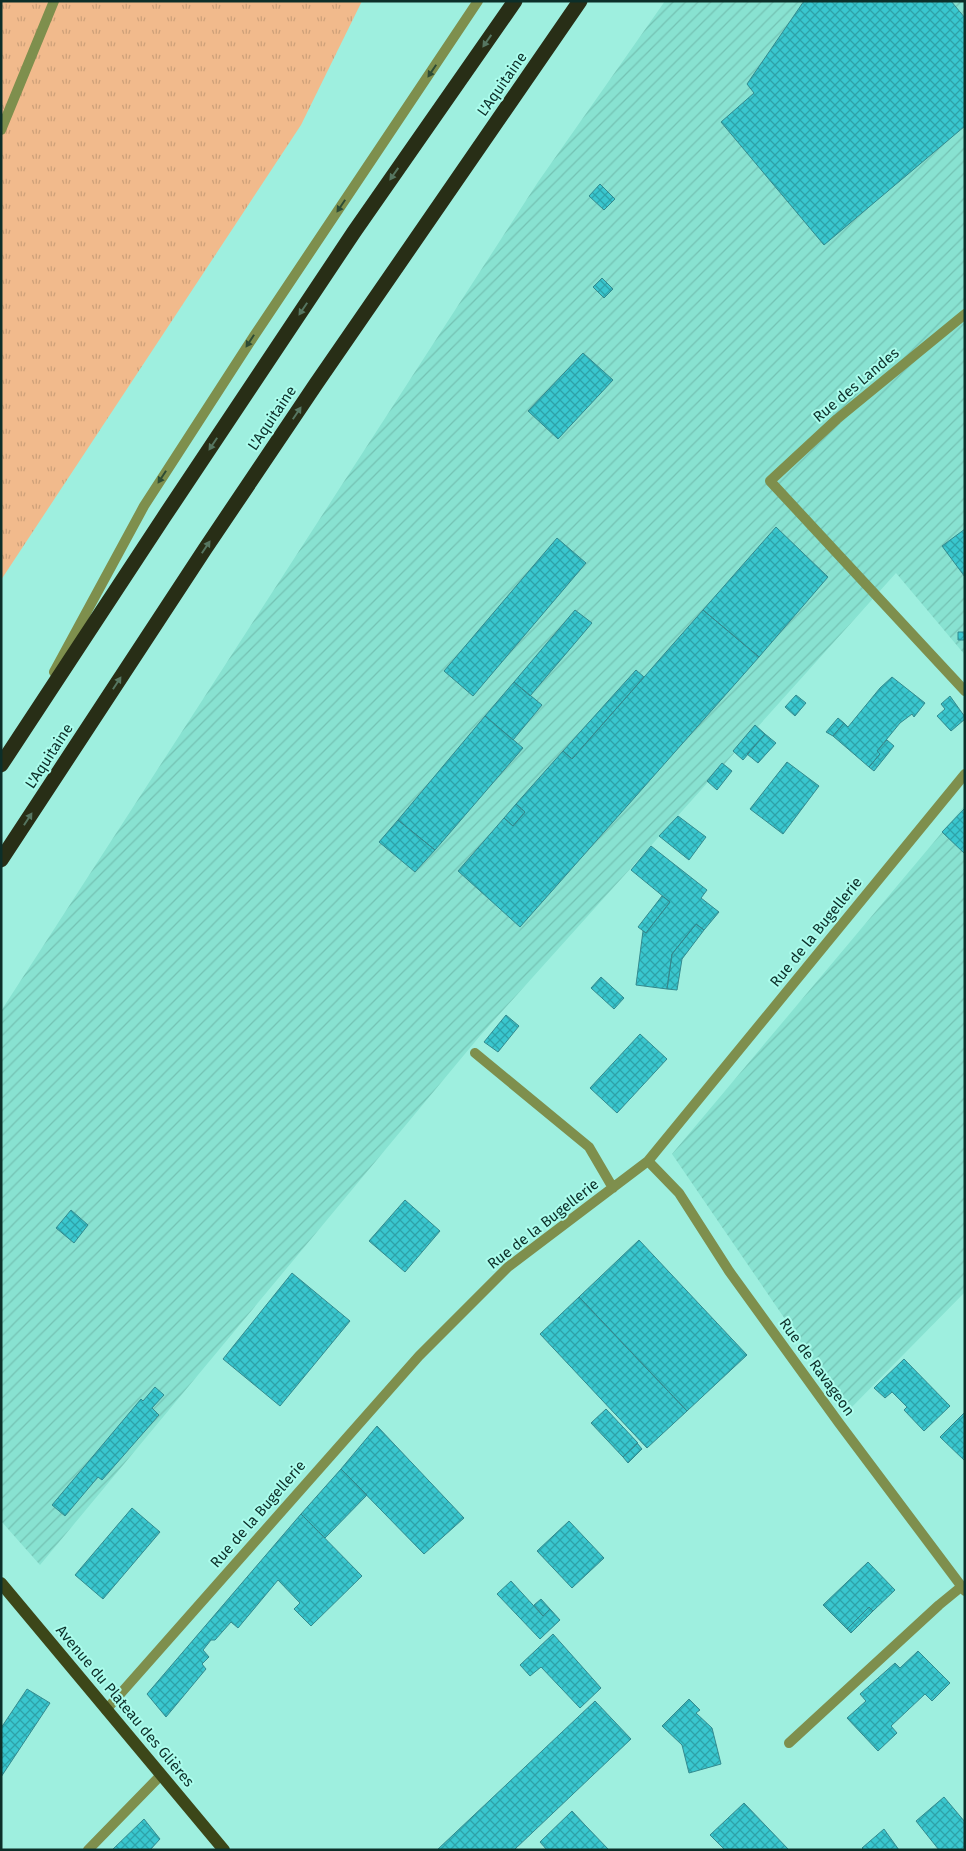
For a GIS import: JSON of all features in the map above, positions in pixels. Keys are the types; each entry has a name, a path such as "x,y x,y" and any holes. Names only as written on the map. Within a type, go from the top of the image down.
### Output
{"highway":[{"path":"1,765 354,232 515,1"},
{"name":"L'Aquitaine","path":"1,860 288,425 580,1"}],"main road":[{"name":"Avenue du Plateau des Glières","path":"1,1583 224,1850"}],"street":[{"path":"1,130 54,1"},
{"path":"17,741 144,506 254,336 478,1"},
{"name":"Rue des Landes","path":"965,314 837,419 770,482 965,691"},
{"name":"Rue de la Bugellerie","path":"106,1710 419,1356 508,1267 648,1161 965,774"},
{"path":"475,1053 589,1148 613,1188"},
{"name":"Rue de Ravageon","path":"648,1161 679,1193 746,1294 963,1589"},
{"path":"789,1743 939,1605 963,1589"},
{"path":"88,1850 161,1775"}],"shaded area":[{"path":"665,1 965,1 965,655 896,573 479,1037 40,1565 1,1521 1,1011 538,182"},
{"path":"965,805 965,1292 848,1411 672,1154"}],"green space":[{"path":"1,1 362,1 301,125 1,580"}],"building":[{"path":"804,1 951,1 965,18 965,126 824,245 721,122 754,93 747,84"},
{"path":"600,184 615,199 604,210 589,196"},
{"path":"602,278 613,289 604,298 593,287"},
{"path":"583,353 613,380 558,439 528,411"},
{"path":"776,527 828,577 759,657 703,610"},
{"path":"965,529 965,577 942,546"},
{"path":"557,538 586,563 473,696 444,671"},
{"path":"575,610 592,623 530,696 514,682"},
{"path":"703,610 759,657 520,927 458,871 504,818 513,826 525,812 516,804 563,751 572,759"},
{"path":"958,632 965,632 965,640 958,640"},
{"path":"636,670 644,677 572,759 563,751"},
{"path":"892,677 925,703 914,717 912,714 900,723 877,751 880,754 869,767 833,736 844,723 848,727 880,688"},
{"path":"514,682 542,705 513,740 485,716"},
{"path":"796,695 806,703 795,716 785,707"},
{"path":"950,696 965,717 951,731 937,716 945,709 941,704"},
{"path":"485,716 523,748 435,850 398,820"},
{"path":"838,718 844,723 833,736 826,732"},
{"path":"755,725 765,734 743,760 733,751"},
{"path":"765,734 776,743 758,763 747,754"},
{"path":"887,740 894,746 874,771 869,767 880,754 877,751"},
{"path":"787,762 819,786 783,834 750,809"},
{"path":"722,763 732,771 717,790 707,781"},
{"path":"516,804 525,812 513,826 504,818"},
{"path":"965,808 965,854 942,832"},
{"path":"678,816 706,837 689,860 659,836"},
{"path":"398,820 435,850 415,872 379,842"},
{"path":"651,846 707,890 701,898 719,912 704,930 696,924 672,954 667,989 636,985 643,931 646,933 670,902 631,870"},
{"path":"662,896 670,902 646,933 638,927"},
{"path":"696,924 704,930 682,959 677,990 667,989 672,954"},
{"path":"601,977 624,998 614,1009 591,988"},
{"path":"506,1015 519,1026 498,1052 484,1042"},
{"path":"640,1034 667,1059 617,1113 590,1088"},
{"path":"405,1200 440,1231 405,1272 369,1241"},
{"path":"71,1210 88,1225 74,1243 56,1228"},
{"path":"639,1240 747,1355 687,1411 579,1297"},
{"path":"292,1273 350,1321 280,1406 223,1359"},
{"path":"579,1297 687,1411 647,1448 540,1334"},
{"path":"904,1359 950,1406 924,1431 904,1410 907,1407 892,1392 885,1398 874,1388"},
{"path":"155,1387 164,1395 152,1408 159,1415 102,1480 98,1477 65,1516 52,1505 141,1399 143,1401"},
{"path":"606,1409 638,1443 623,1457 591,1423"},
{"path":"965,1412 965,1461 940,1437"},
{"path":"377,1426 464,1518 424,1554 341,1469"},
{"path":"637,1443 642,1449 628,1463 623,1457"},
{"path":"341,1469 367,1495 325,1538 301,1514"},
{"path":"132,1508 160,1532 103,1599 75,1575"},
{"path":"301,1514 362,1576 311,1626 294,1609 300,1603 278,1580 238,1628 231,1622 215,1640 211,1640 203,1650 209,1657 202,1664 206,1669 166,1717 147,1694"},
{"path":"569,1521 604,1558 572,1588 537,1551"},
{"path":"868,1562 895,1590 873,1611 869,1607 847,1629 823,1605"},
{"path":"511,1581 543,1616 550,1609 560,1620 540,1639 497,1594"},
{"path":"541,1599 550,1609 543,1616 534,1605"},
{"path":"869,1607 873,1611 851,1633 847,1629"},
{"path":"553,1634 601,1688 580,1708 541,1667 530,1676 520,1665"},
{"path":"918,1651 950,1683 932,1701 925,1694 891,1726 897,1733 878,1751 847,1718 866,1701 860,1694 895,1663 900,1668"},
{"path":"27,1689 50,1703 1,1777 1,1728"},
{"path":"689,1699 700,1710 696,1713 712,1728 721,1764 689,1773 682,1745 662,1726"},
{"path":"595,1701 631,1739 514,1850 437,1850"},
{"path":"944,1797 965,1822 965,1850 939,1850 916,1821"},
{"path":"744,1803 789,1850 725,1850 710,1835"},
{"path":"572,1811 609,1850 547,1850 540,1842"},
{"path":"144,1819 160,1839 150,1850 112,1850"},
{"path":"884,1829 899,1850 864,1850 862,1848"}]}
